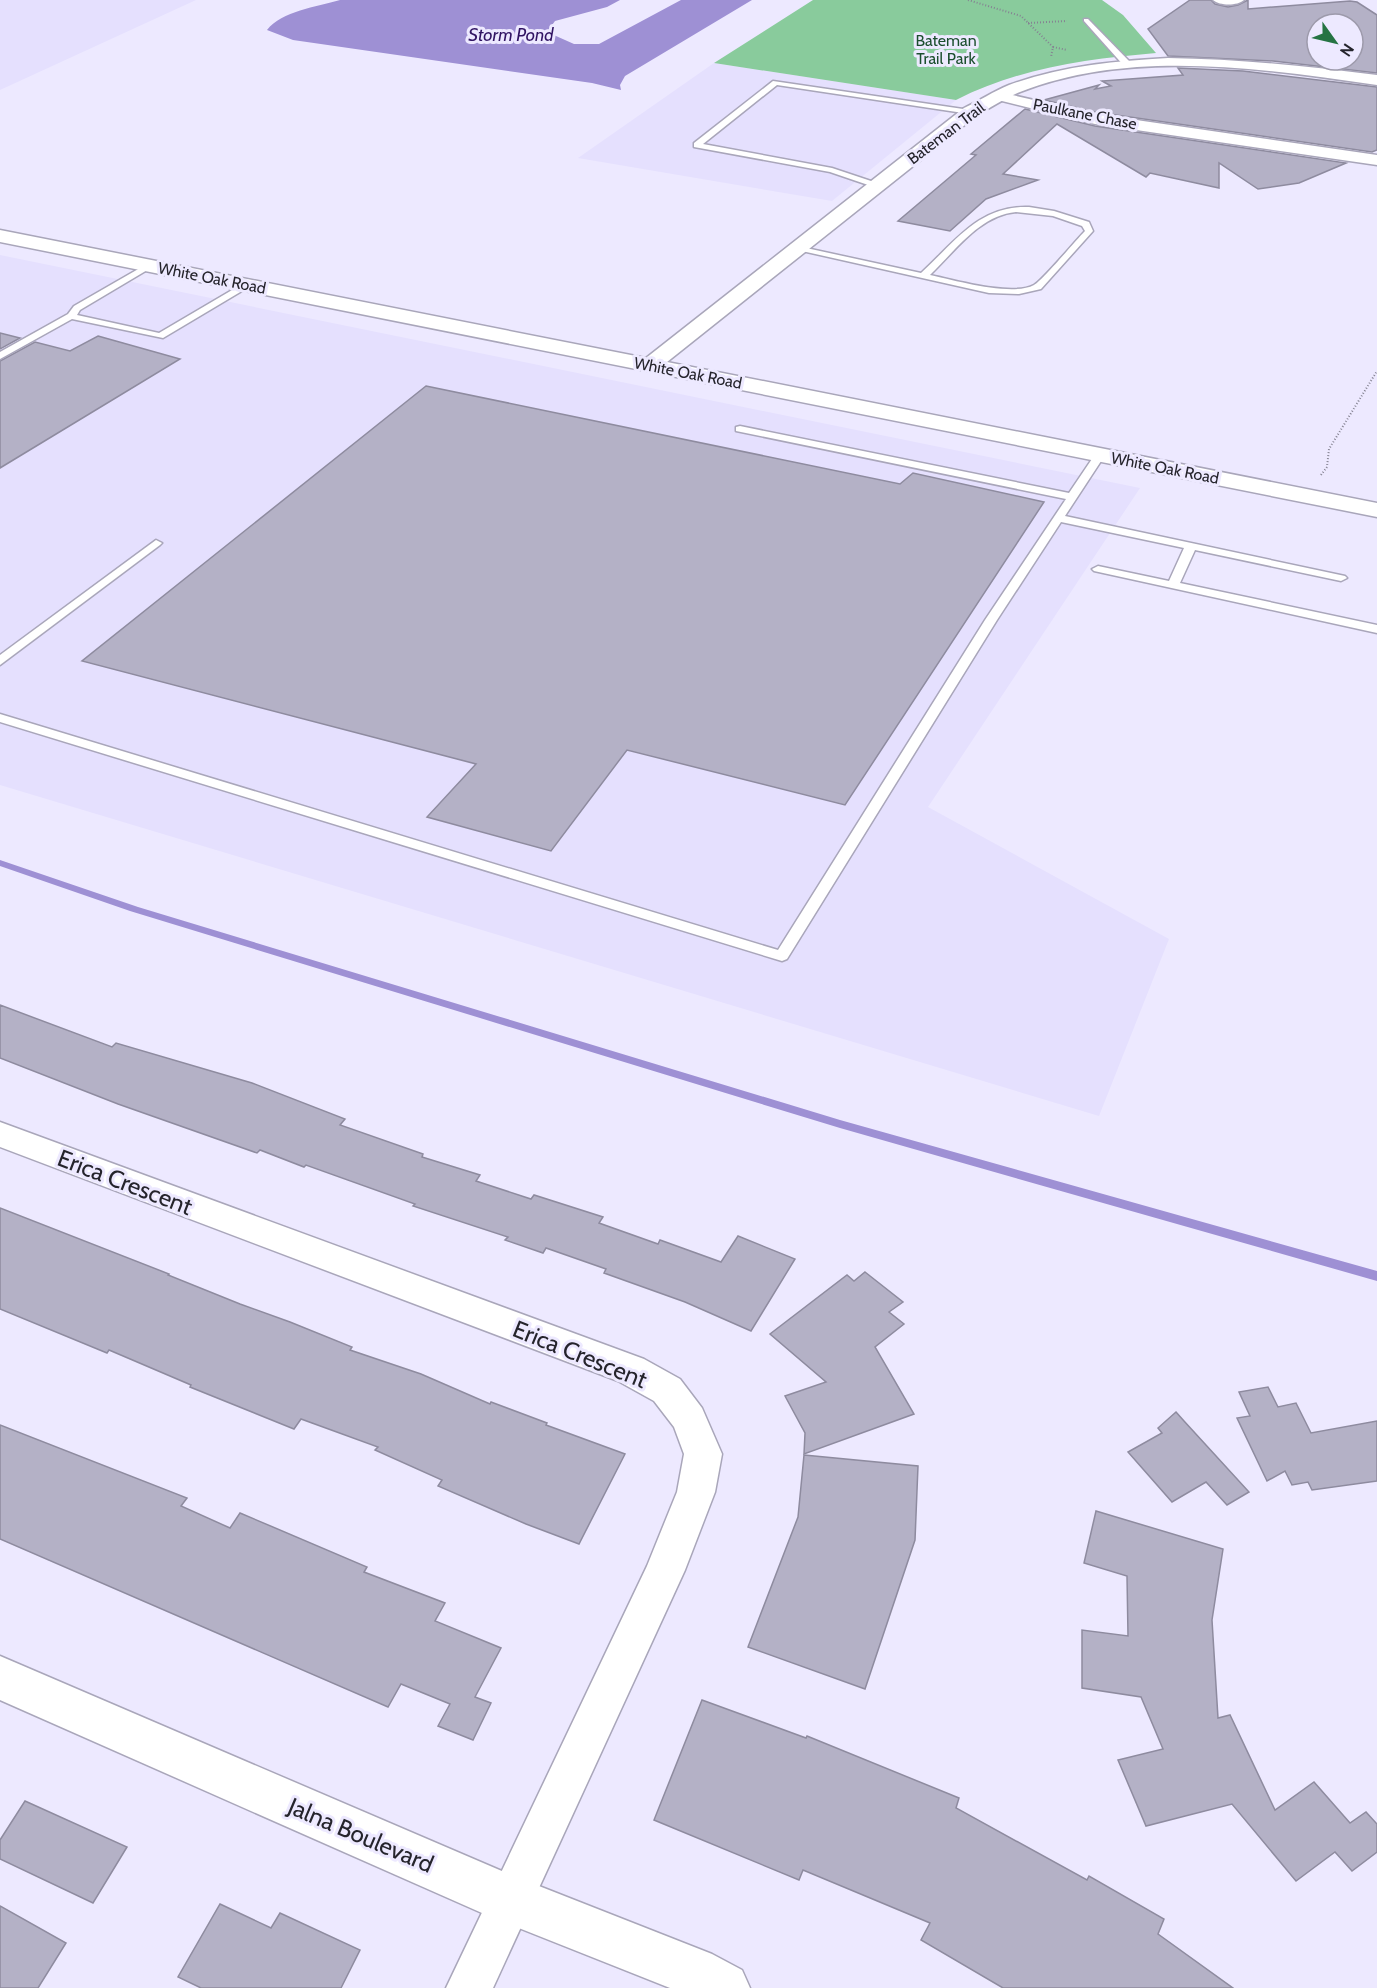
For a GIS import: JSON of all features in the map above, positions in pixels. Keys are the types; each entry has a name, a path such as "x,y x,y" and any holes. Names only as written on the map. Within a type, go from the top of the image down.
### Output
{"street":[{"path":"1220,0 1237,0"},
{"name":"Bateman Trail","path":"650,365 970,112 999,96 1046,79 1082,71 1128,65 1190,62 1270,66 1377,80"},
{"name":"Paulkane Chase","path":"999,96 1095,119 1377,160"},
{"path":"1172,130 1184,150"},
{"name":"Paulkane Chase","path":"1222,156 1267,144"},
{"name":"White Oak Road","path":"0,236 1377,510"},
{"name":"Erica Crescent","path":"0,1134 631,1370 667,1390 689,1419 703,1454 696,1492 665,1570 469,1988"},
{"name":"Jalna Boulevard","path":"0,1678 509,1899 694,1972 724,1988"}],"lane":[{"path":"1086,20 1128,65"},
{"path":"877,186 832,170 698,145 776,83 970,112"},
{"path":"798,249 923,276 988,290 1019,291 1038,287 1089,231 1086,224 1074,219 1022,209 1006,210 984,220 923,276"},
{"path":"0,356 150,266"},
{"path":"70,316 160,336 247,285"},
{"path":"740,429 1073,497"},
{"path":"0,718 782,956 991,620 1100,455"},
{"path":"1059,518 1341,578"},
{"path":"0,661 156,543"},
{"path":"1173,585 1191,546"},
{"path":"1098,569 1377,629"}],"path":[{"path":"968,0 1021,16 1053,47 1046,79"},
{"path":"1028,23 1086,20"},
{"path":"1318,481 1327,467 1329,449 1377,371"}],"shaded area":[{"path":"0,0 196,0 0,90"},
{"path":"714,63 956,100 832,201 578,158"},
{"path":"0,255 1140,488 928,807 1169,939 1099,1116 0,785"}],"green space":[{"name":"Bateman Trail Park","path":"813,0 1102,0 1123,15 1156,53 1104,58 1053,67 1004,80 956,100 714,63"}],"water":[{"name":"Storm Pond","path":"340,0 620,0 607,7 555,21 547,32 574,44 599,44 681,0 752,0 625,76 620,85 621,90 592,83 293,40 267,30 281,18 290,14"}],"building":[{"path":"1190,0 1211,0 1215,4 1228,7 1248,0 1248,9 1350,1 1357,2 1377,15 1377,73 1365,72 1365,12 1305,12 1305,65 1168,56 1148,29"},
{"path":"1178,68 1243,71 1377,87 1377,150 1372,152 1095,112 1044,100 1099,85 1095,89 1111,86 1102,81 1183,75"},
{"path":"1025,109 1095,126 1346,163 1299,183 1258,189 1219,163 1219,188 1150,173 1146,177 1057,124 1003,174 1038,180 986,199 950,231 898,221 976,155 971,154"},
{"path":"0,333 20,338 0,349"},
{"path":"98,336 180,359 0,468 0,361 35,342 70,351"},
{"path":"426,386 900,484 913,473 1044,502 845,805 627,750 551,851 427,817 476,764 82,661"},
{"path":"0,1005 112,1047 116,1043 252,1083 345,1119 340,1125 423,1154 422,1157 480,1175 476,1181 531,1199 534,1195 603,1217 599,1223 658,1244 660,1240 721,1262 738,1236 795,1259 751,1331 685,1302 604,1273 606,1269 546,1248 543,1253 505,1240 508,1237 413,1206 415,1204 306,1165 304,1167 260,1150 257,1153 118,1104 0,1058"},
{"path":"0,1208 352,1347 350,1350 421,1374 490,1404 491,1402 625,1454 579,1544 526,1524 438,1486 442,1480 375,1450 378,1447 301,1419 294,1429 190,1387 191,1385 109,1350 107,1353 0,1309"},
{"path":"865,1272 903,1302 889,1312 904,1324 875,1347 914,1414 804,1454 805,1433 785,1396 826,1382 770,1334 847,1275 854,1281"},
{"path":"1268,1387 1278,1407 1296,1403 1311,1433 1377,1421 1377,1481 1312,1490 1308,1482 1292,1485 1285,1471 1267,1481 1237,1418 1250,1416 1239,1392"},
{"path":"1176,1412 1249,1492 1227,1505 1206,1482 1172,1502 1128,1452 1162,1433 1158,1428"},
{"path":"0,1425 187,1498 181,1506 230,1528 240,1513 367,1567 364,1572 445,1603 435,1621 501,1648 475,1697 491,1703 473,1740 438,1726 450,1704 401,1684 388,1707 0,1539"},
{"path":"804,1455 918,1466 915,1540 865,1689 748,1647 798,1517"},
{"path":"1096,1511 1223,1549 1212,1620 1218,1718 1230,1715 1275,1810 1314,1782 1350,1823 1366,1812 1377,1824 1377,1852 1352,1871 1335,1852 1296,1881 1232,1804 1146,1826 1118,1760 1163,1749 1141,1697 1082,1688 1082,1630 1128,1636 1127,1576 1084,1563"},
{"path":"702,1700 806,1738 807,1736 959,1798 956,1808 1087,1880 1089,1876 1164,1919 1158,1934 1233,1988 1003,1988 921,1940 930,1923 803,1870 799,1880 654,1820"},
{"path":"25,1801 127,1847 93,1903 0,1859 0,1840"},
{"path":"220,1904 271,1928 280,1913 360,1950 341,1988 201,1988 178,1977"},
{"path":"0,1906 66,1943 38,1988 0,1988"}],"waterway":[{"path":"0,863 134,909 840,1124 1377,1276"}]}
